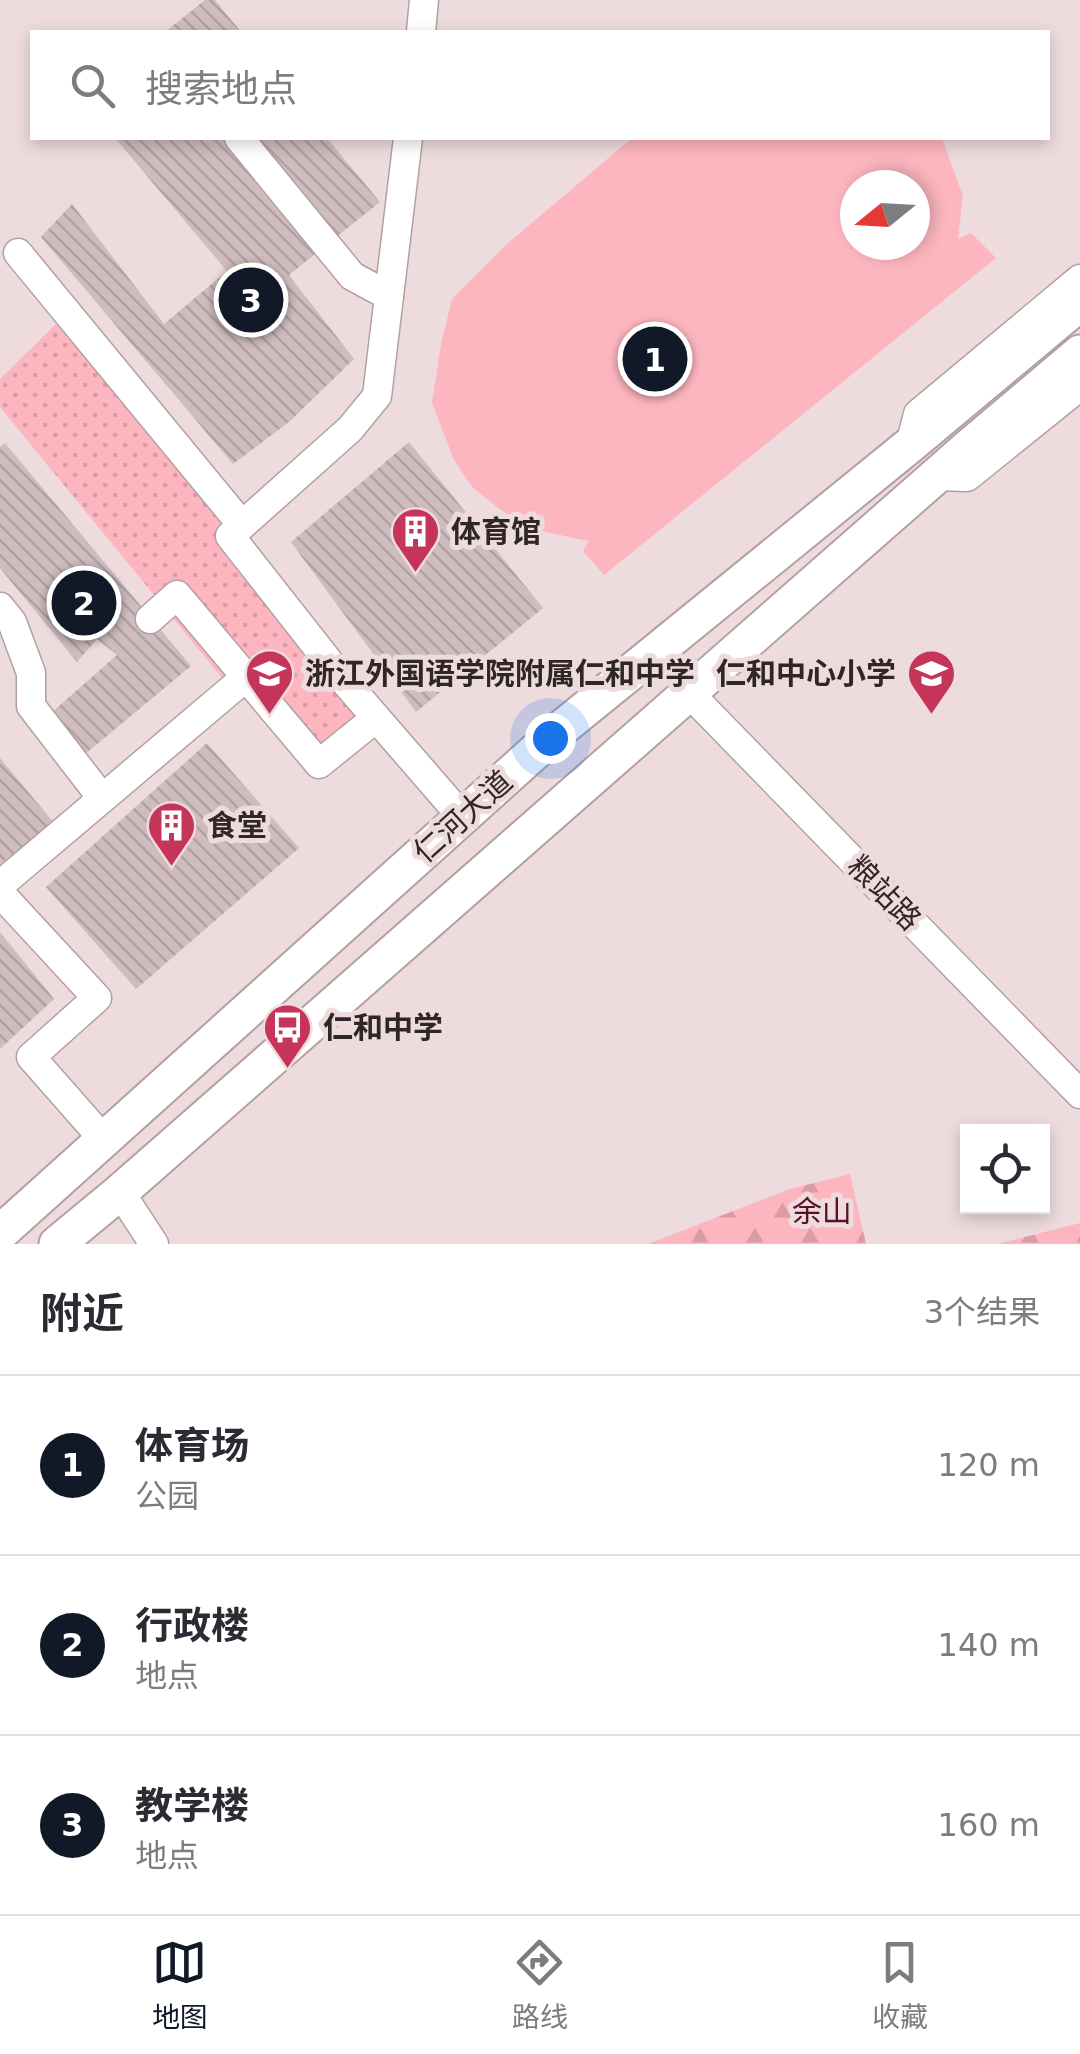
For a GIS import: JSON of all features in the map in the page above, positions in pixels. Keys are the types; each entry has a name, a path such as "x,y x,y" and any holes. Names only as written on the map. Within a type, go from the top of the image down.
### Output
{"main road":[{"name":"仁河大道","path":"0,1234 558,732 1080,303"},
{"name":"仁河大道","path":"57,1244 968,446 1080,353"}],"street":[{"path":"420,30 424,0"},
{"path":"241,140 352,276 389,296"},
{"path":"408,140 377,396 350,429 230,536 340,676 457,812"},
{"path":"18,253 242,525"},
{"path":"910,446 918,414 1080,279"},
{"path":"938,476 966,477 1080,386"},
{"path":"150,618 177,595 318,764 376,718"},
{"path":"0,607 12,622 31,673 31,706 102,798"},
{"path":"0,885 246,677"},
{"name":"粮站路","path":"689,692 1080,1094"},
{"path":"0,892 97,998 31,1056 104,1140"},
{"path":"120,1192 154,1244"}],"green space":[{"path":"630,140 943,140 963,196 958,239 971,233 996,258 604,575 583,551 589,541 531,529 472,487 454,460 432,403 452,299 507,244"},
{"path":"62,318 218,505 225,548 358,718 319,751 250,667 227,684 0,407 0,379"},
{"name":"余山","path":"850,1174 866,1244 648,1244 790,1189"},
{"path":"1080,1223 1080,1244 997,1244"}],"building":[{"path":"205,0 215,0 239,30 168,30"},
{"path":"117,140 329,140 380,202 289,275 354,359 289,422 233,464 41,237 72,204 164,324 227,271"},
{"name":"体育馆","path":"409,442 543,608 416,712 291,542"},
{"path":"5,443 191,666 84,755 51,713 117,655 97,639 77,662 0,568 0,447"},
{"name":"食堂","path":"207,743 299,848 136,989 46,887"},
{"path":"0,758 54,823 0,864"},
{"path":"0,932 54,999 0,1049"}],"place":[{"name":"教学楼","path":"251,300"},
{"name":"体育场","path":"655,359"},
{"name":"体育馆","path":"416,574"},
{"name":"行政楼","path":"84,603"},
{"name":"浙江外国语学院附属仁和中学","path":"270,716"},
{"name":"仁和中心小学","path":"931,716"},
{"name":"食堂","path":"172,868"},
{"name":"仁和中学","path":"288,1070"}]}
